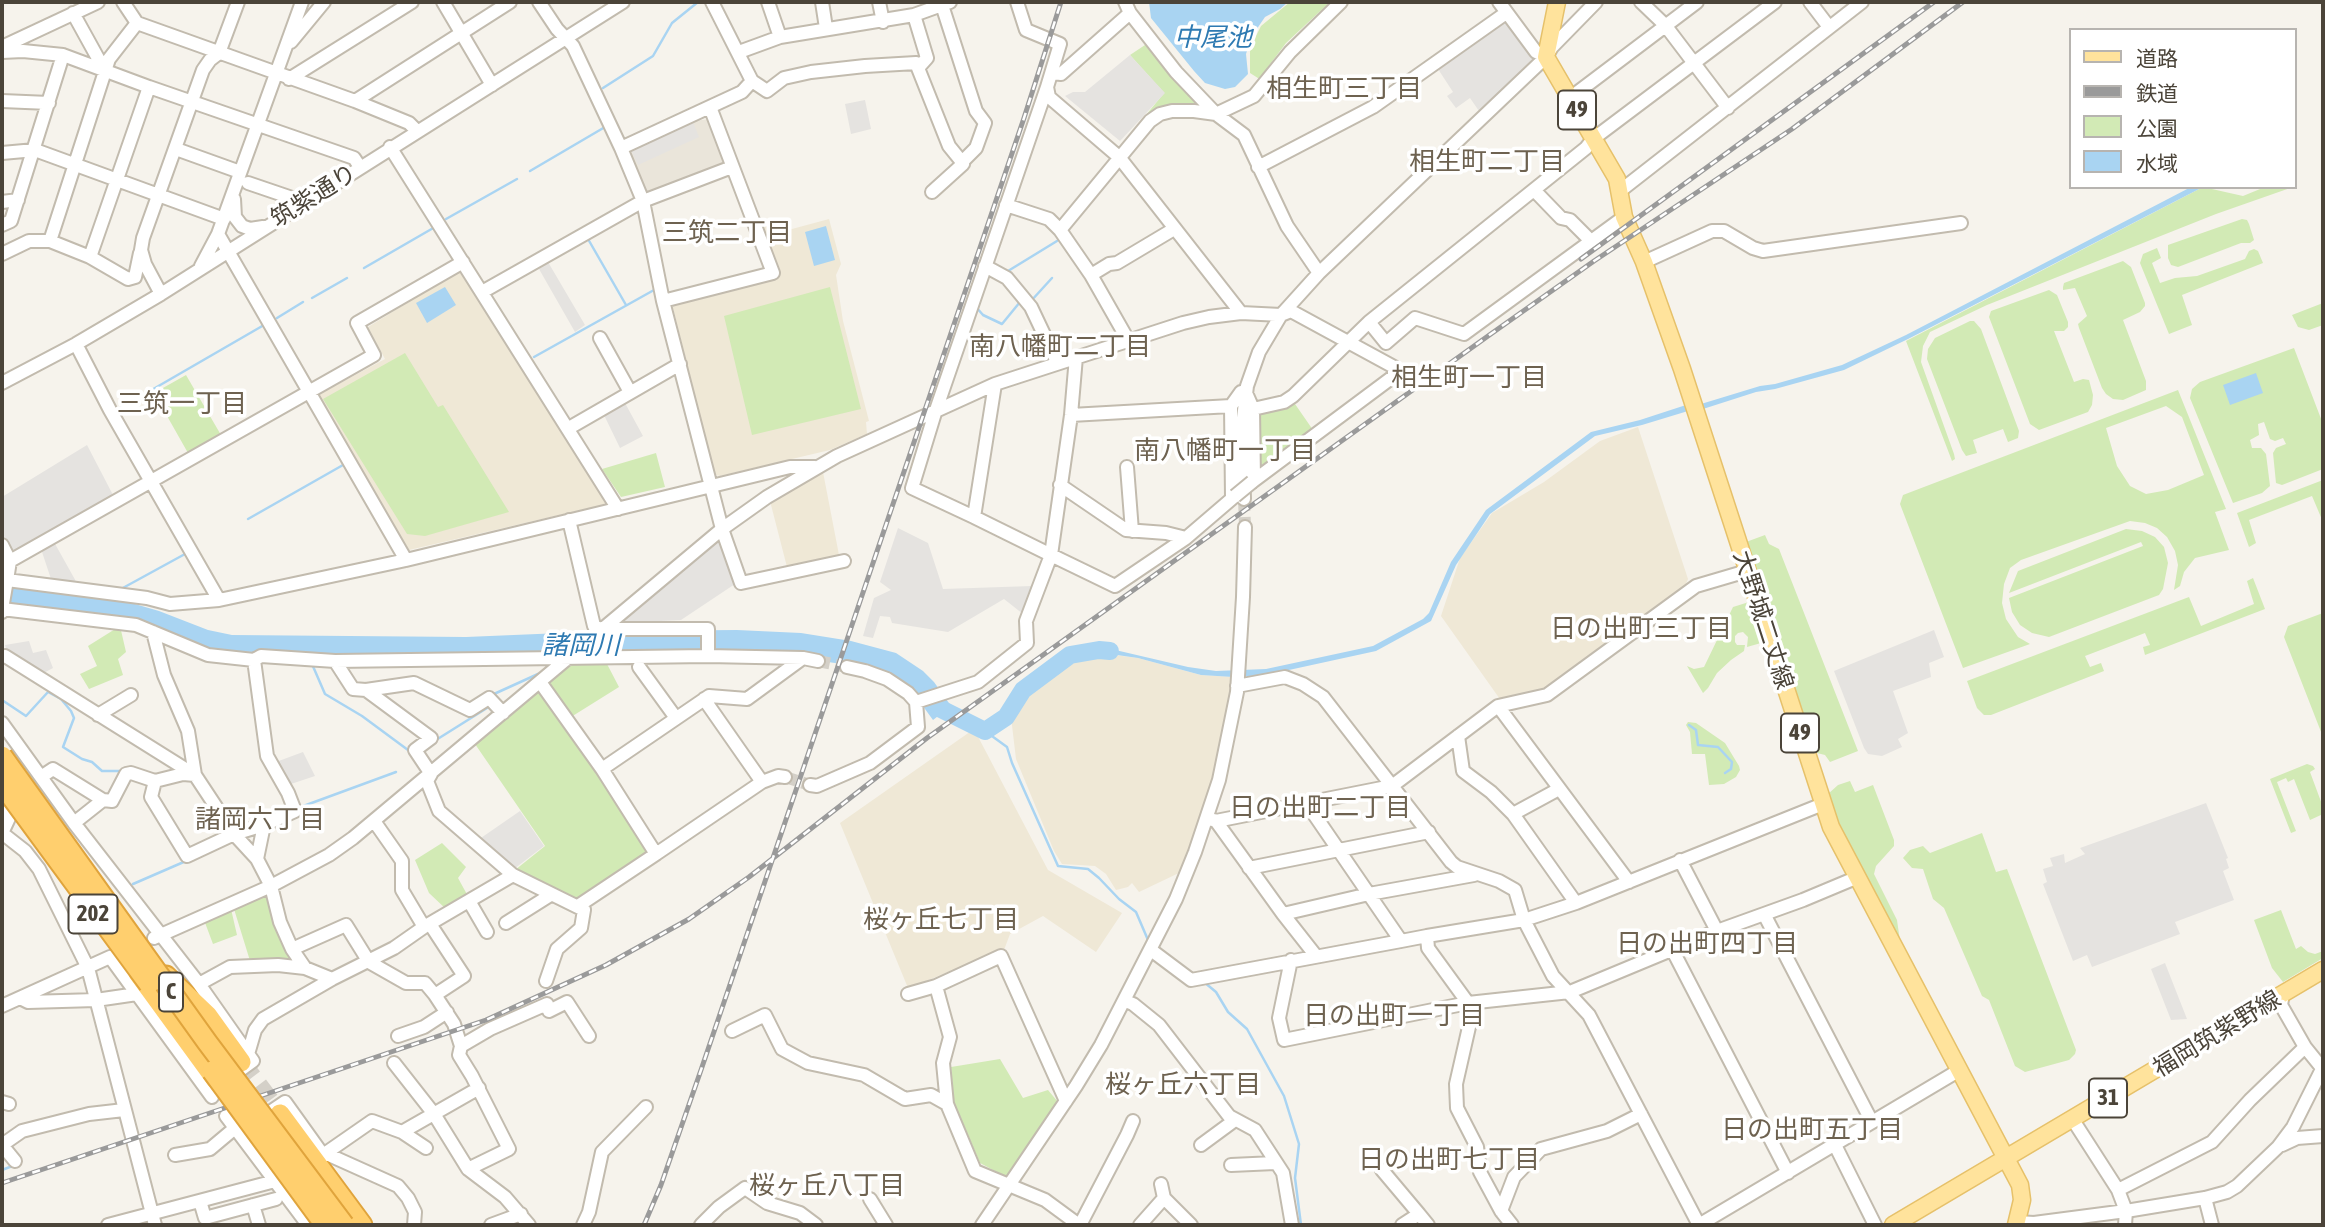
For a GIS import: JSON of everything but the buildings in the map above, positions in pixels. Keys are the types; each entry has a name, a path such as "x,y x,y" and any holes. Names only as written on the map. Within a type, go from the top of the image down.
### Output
{"highway":[{"name":"202","path":"2,754 155,966 208,1016 226,1076"},
{"name":"C","path":"2,754 207,1042 344,1225"},
{"name":"C","path":"2,784 326,1225"},
{"name":"202","path":"2,790 226,1076"},
{"path":"255,1126 344,1225"},
{"path":"255,1126 290,1182 326,1225"},
{"path":"255,1126 362,1225"}],"main road":[{"name":"49","path":"1546,57 1557,2"},
{"name":"大野城二丈線","path":"1546,57 1617,180 1624,217 1644,262 1682,369 1831,827 2021,1191 2017,1224"},
{"name":"福岡筑紫野線","path":"1893,1225 2323,970"}],"street":[{"path":"2,49 98,2"},
{"path":"123,2 137,23 355,102 409,123 417,131"},
{"path":"199,269 218,234 233,191 244,178 257,126 282,77 284,51 302,2"},
{"path":"284,51 324,2"},
{"path":"282,77 412,2"},
{"path":"443,2 492,85"},
{"path":"355,102 510,2"},
{"path":"539,2 573,46 643,201 663,300 722,528 740,583 844,561"},
{"name":"筑紫通り","path":"2,383 76,344 161,294 623,2"},
{"path":"712,2 752,81 767,91 784,78 811,72 916,63 949,146 962,162"},
{"path":"768,2 780,37"},
{"path":"822,2 826,28"},
{"path":"879,2 883,22"},
{"path":"157,937 271,886 329,855 431,774 722,528 767,497 816,467 935,413 995,384 1076,356 1209,317 1241,313 1281,315 1291,311 1394,367 1394,376 1253,481 1186,538 1115,586 912,488 935,413 1060,44 1026,30 1017,2"},
{"path":"1060,230 1150,121 1160,114 1172,111 1216,114 1254,96 1290,52 1341,2"},
{"path":"1237,497 1245,393 1259,352 1281,315 1320,273 1546,57 1552,47 1596,2"},
{"path":"1570,98 1697,2"},
{"path":"1253,409 1284,402 1369,322 1586,148 1593,139 1775,2"},
{"path":"1810,2 1829,27"},
{"path":"1620,191 1862,2"},
{"path":"2,254 29,241 50,241 90,257 128,279 135,277 143,238 192,102 204,70 210,60 219,53 234,3"},
{"path":"739,52 780,37 826,28 883,22 914,15 944,3 976,111 985,123 976,148 962,162 964,164 932,192"},
{"path":"1649,4 1728,108"},
{"path":"1258,167 1373,107 1502,7 1536,52 1546,57"},
{"path":"1052,73 1061,74 1128,8 1176,72 1216,114 1244,135 1287,226 1320,273"},
{"path":"73,13 105,71"},
{"path":"914,15 927,58 918,68"},
{"path":"50,241 109,59 137,23"},
{"path":"2,49 63,55 257,126 354,158 360,167"},
{"path":"2,225 11,221 63,55"},
{"path":"621,148 742,92 752,81"},
{"path":"90,257 149,87"},
{"path":"1047,87 1049,97 1054,103 1119,157 1241,313"},
{"path":"2,101 49,103"},
{"path":"663,300 773,273 710,107"},
{"path":"390,147 618,509"},
{"path":"176,149 295,199 300,205"},
{"path":"2,153 35,150 224,219"},
{"path":"482,292 643,201 732,167"},
{"path":"1534,190 1561,218 1570,220 1591,241"},
{"path":"233,191 235,217 242,226 257,230 266,226"},
{"path":"2,202 18,200"},
{"path":"1006,205 1049,219 1060,230 1091,275 1128,340"},
{"path":"1369,322 1386,343 1415,318 1464,334 1624,217"},
{"path":"1644,262 1712,231 1724,231 1753,248 1763,250 1961,223"},
{"path":"1091,275 1109,264 1117,263 1174,229"},
{"path":"218,234 406,559"},
{"path":"141,250 145,264 161,294"},
{"path":"463,262 357,323 374,355 10,561 4,580 2,610 136,625 208,655 254,660 261,656 335,661 708,656 803,658 818,661"},
{"path":"985,266 1007,278 1031,307 1057,362"},
{"path":"600,338 630,392"},
{"path":"76,344 110,410 219,600"},
{"path":"916,702 978,682 1027,643 1026,621 1051,555 1071,415 1076,356"},
{"path":"569,428 680,365"},
{"path":"974,517 995,384"},
{"path":"1237,497 1231,406 1241,392 1245,393"},
{"path":"1245,393 1253,409 1253,481"},
{"path":"1071,415 1231,406"},
{"path":"4,580 147,598 170,604 219,600 406,559 790,467 816,467"},
{"path":"1127,467 1132,531"},
{"path":"1060,485 1126,530 1166,533 1186,538"},
{"path":"569,520 592,623 601,630 708,629 708,655"},
{"path":"982,1225 1066,1101 1125,1001 1176,900 1212,820 1240,665 1245,527"},
{"path":"2,545 10,561"},
{"path":"1212,820 1392,786 1498,706 1547,695 1696,586 1747,570"},
{"path":"153,632 164,675 188,731 195,775 234,834 257,859 271,886 280,922 292,949 305,968"},
{"path":"3,654 195,775"},
{"path":"602,769 709,695 747,699 803,658"},
{"path":"155,782 150,797 187,856 234,834 264,825 295,811 267,756 254,660"},
{"path":"335,661 353,689 366,690 414,683 470,710 489,698 503,713"},
{"path":"639,667 676,718"},
{"path":"810,785 817,786 870,763 918,727 916,702 908,693 887,679 847,667"},
{"path":"1237,686 1285,677 1323,697 1451,862 1457,867 1515,890 1524,920 1553,976 1589,1014 1699,1225 1958,1071"},
{"path":"540,682 602,769 656,853"},
{"path":"366,690 431,738 415,750 431,774"},
{"path":"98,715 131,695"},
{"path":"704,699 762,782"},
{"path":"1498,706 1629,883"},
{"path":"2,723 157,937 199,984 226,1076"},
{"path":"1458,736 1463,771 1491,792 1513,814 1576,903"},
{"path":"41,777 53,769 103,800 112,801 126,774 131,773 155,782 183,774 195,775"},
{"path":"431,774 427,781 439,811 513,875 584,909 581,928 557,949 546,981"},
{"path":"578,906 762,782 778,776 785,777"},
{"path":"1513,814 1559,789"},
{"path":"74,823 103,800"},
{"path":"1307,804 1401,941"},
{"path":"1151,950 1191,980 1524,920 1629,883 1823,804"},
{"path":"2,806 9,818 3,837 25,851 39,869 88,968 153,1219"},
{"path":"1212,820 1316,956"},
{"path":"374,821 402,861 402,890 464,976 435,995"},
{"path":"257,859 264,825"},
{"path":"1250,868 1429,832"},
{"path":"1680,860 1717,931"},
{"path":"1283,914 1369,894 1476,874"},
{"path":"226,1076 263,1019 332,979 394,948 513,875"},
{"path":"1291,960 1279,1018 1284,1040 1468,1003 1570,992 1717,931 1858,877"},
{"path":"506,923 552,894"},
{"path":"469,901 487,932"},
{"path":"1763,914 1872,1122"},
{"path":"292,949 346,925 369,962 406,983 425,983 435,995 454,1024 461,1046 459,1055 479,1088 509,1149 468,1169"},
{"path":"1427,936 1428,948 1468,1003 1469,1027 1456,1084 1457,1108 1477,1147 1480,1172 1512,1225"},
{"path":"1673,951 1788,1172"},
{"path":"908,994 936,986 1001,956 1066,1101"},
{"path":"2,1006 110,957 136,994 226,1076"},
{"path":"199,984 230,967 278,965 305,968 332,979"},
{"path":"936,986 950,1037 943,1063 947,1104 975,1171 1045,1200 1079,1225 1133,1121"},
{"path":"20,998 28,1002 96,1000 136,994"},
{"path":"2017,1224 2205,1198 2227,1192 2237,1186 2278,1147 2293,1127 2322,1068 2305,1047 2281,1005 2283,994"},
{"path":"1125,1001 1160,1025 1229,1116 1255,1130 1283,1173 1292,1225"},
{"path":"461,1046 490,1029 547,1004 549,1012 567,1002 589,1036"},
{"path":"398,1036 424,1027 447,1012"},
{"path":"732,1031 765,1015 782,1049 808,1063 864,1075 905,1098 931,1095 947,1104"},
{"path":"2118,1190 2212,1143 2250,1100 2305,1047"},
{"path":"394,1063 434,1114 468,1169 505,1197 525,1220"},
{"path":"402,1132 479,1088"},
{"path":"176,1155 210,1149 255,1126 285,1102 323,1155"},
{"path":"583,1225 589,1212 602,1152 646,1107"},
{"path":"16,1161 2,1145 22,1131 100,1111 124,1110"},
{"path":"1501,1210 1514,1177 1541,1149 1607,1131 1641,1114"},
{"path":"226,1116 255,1126"},
{"path":"1201,1145 1236,1119"},
{"path":"2073,1120 2118,1190 2126,1211 2125,1225"},
{"path":"323,1155 372,1121 402,1132 426,1148"},
{"path":"255,1126 275,1181 308,1225"},
{"path":"2278,1147 2297,1138 2323,1136"},
{"path":"1835,1145 1875,1225"},
{"path":"323,1155 330,1155 398,1186 415,1212 414,1225"},
{"path":"1231,1165 1275,1163"},
{"path":"1382,1170 1428,1225"},
{"path":"108,1225 153,1219 200,1201 275,1181"},
{"path":"1161,1184 1164,1198 1191,1225"},
{"path":"701,1225 719,1207 745,1188 767,1203 800,1213 816,1225"},
{"path":"1140,1225 1164,1198"},
{"path":"2205,1198 2213,1225"},
{"path":"200,1201 205,1218 276,1199"},
{"path":"870,1199 886,1225"},
{"path":"253,1205 259,1225"},
{"path":"1402,1225 1419,1214"},
{"path":"491,1225 525,1220"}],"shaded area":[{"path":"1504,19 1535,58 1479,111 1470,98 1456,108 1447,96 1453,92 1438,69"},
{"path":"1130,55 1165,93 1120,141 1065,96 1073,92 1085,92"},
{"path":"865,100 871,129 851,134 845,104"},
{"path":"709,119 728,160 725,166 651,194 646,192 629,152 694,121"},
{"path":"693,122 699,137 638,165 631,150"},
{"path":"829,219 841,264 836,275 843,321 869,421 866,422 867,434 830,450 715,475 672,304 778,275 759,225 762,223 792,229"},
{"path":"548,262 585,325 575,332 539,269"},
{"path":"459,271 611,503 409,550 316,396 385,359 368,327"},
{"path":"625,403 643,436 620,448 604,415"},
{"path":"1638,427 1688,579 1683,591 1548,689 1502,702 1441,616 1460,558 1492,513 1544,482 1600,441"},
{"path":"87,445 113,495 12,553 2,532 2,497"},
{"path":"823,472 839,555 787,567 770,501"},
{"path":"898,528 928,543 943,589 1032,586 1023,614 1004,599 948,632 892,623 890,617 880,616 873,638 863,636 874,598 891,590 880,582"},
{"path":"719,536 735,584 681,620 616,623"},
{"path":"54,542 78,585 52,582 41,549"},
{"path":"1934,630 1944,657 1929,663 1931,677 1893,691 1908,733 1898,739 1902,747 1882,756 1868,754 1834,671"},
{"path":"29,641 33,653 46,650 53,668 38,676 7,652 5,645"},
{"path":"1107,654 1138,658 1201,675 1233,677 1214,783 1181,872 1139,892 1132,883 1116,890 1106,874 1095,866 1062,864 1054,851 1016,759 1011,717 1028,690 1080,657"},
{"path":"974,729 1048,870 1122,913 1096,952 1043,916 1010,934 1004,950 908,988 840,823"},
{"path":"303,752 315,776 291,784 276,762"},
{"path":"2206,803 2228,858 2229,868 2223,871 2234,900 2175,922 2180,934 2092,967 2087,955 2073,961 2043,884 2047,882 2043,869 2053,866 2050,858 2064,854 2065,863 2085,854 2080,848"},
{"path":"520,811 544,846 514,869 478,840"},
{"path":"2165,963 2187,1019 2171,1020 2151,969"}],"green space":[{"path":"1290,2 1330,2 1286,43 1261,80 1250,73 1250,48 1261,26"},
{"path":"1148,43 1207,108 1149,118 1146,115 1164,93 1130,55"},
{"path":"2199,189 2243,196 2260,189 2287,189 2216,214 1987,305 1930,332 1923,346 1921,362 1954,454 1955,459 1952,461 1906,341"},
{"path":"2242,219 2249,224 2254,240 2250,243 2241,243 2178,267 2171,265 2168,245"},
{"path":"2157,248 2161,258 2152,263 2160,283 2175,278 2197,276 2245,259 2249,251 2254,249 2258,251 2263,263 2182,295 2192,325 2169,334 2140,263 2143,254"},
{"path":"2123,261 2131,267 2145,303 2140,312 2123,320 2146,381 2146,390 2123,400 2113,399 2102,388 2078,324 2087,316 2075,288 2063,290 2063,287 2064,283"},
{"path":"830,287 861,409 752,435 724,316"},
{"path":"2049,290 2057,295 2068,322 2064,331 2054,331 2074,382 2089,380 2093,395 2088,412 2039,430 2030,424 1989,317 1991,311"},
{"path":"2323,303 2323,325 2309,330 2298,327 2292,315"},
{"path":"1974,321 1981,329 2019,431 2018,438 2008,442 2003,429 1973,440 1977,453 1966,456 1927,359 1928,349 1935,338"},
{"path":"2294,348 2323,424 2323,469 2282,485 2276,483 2273,453 2276,448 2286,444 2283,438 2275,441 2270,439 2264,422 2258,424 2259,435 2250,440 2252,448 2261,448 2266,454 2270,486 2262,493 2233,503 2190,398 2192,389 2200,382"},
{"path":"405,353 438,407 443,405 509,512 425,536 407,534 323,399"},
{"path":"186,375 221,435 188,453 154,393"},
{"path":"2178,390 2226,509 2215,512 2229,550 2195,558 2184,572 2180,586 2174,590 2178,565 2175,551 2167,537 2157,528 2145,523 2130,521 2021,560 2010,568 2004,584 2002,603 2006,619 2018,637 2030,644 1963,668 1900,504 1903,495","holes":["2166,406 2182,417 2204,475 2168,490 2146,494 2130,486 2117,466 2106,428"]},
{"path":"1295,404 1313,430 1266,466 1257,462 1257,413"},
{"path":"656,453 665,487 621,497 602,469"},
{"path":"2323,480 2323,522 2312,496 2249,520 2256,543 2249,547 2237,513"},
{"path":"2126,529 2142,531 2155,537 2164,547 2168,563 2163,589 2159,595 2049,637 2032,633 2020,625 2012,612 2009,598 2143,546 2141,542 2009,593 2018,571"},
{"path":"1765,535 1769,544 1779,549 1858,751 1830,762 1825,755 1813,752 1746,542"},
{"path":"2253,578 2265,609 2145,655 2143,647 2150,645 2145,633 2085,656 2090,667 2101,663 2104,671 1991,715 1984,715 1977,708 1967,681 2189,597 2201,626 2254,604 2247,581"},
{"path":"1749,602 1761,643 1747,647 1748,637 1743,632 1738,633 1735,642 1737,645 1745,645 1744,651 1717,673 1703,693 1687,666 1694,669 1704,667 1733,607"},
{"path":"2323,613 2323,737 2284,637 2288,626"},
{"path":"120,626 126,652 118,659 123,675 89,689 80,674 97,666 88,646"},
{"path":"607,664 619,687 571,717 548,682 572,665"},
{"path":"538,690 650,849 649,854 581,902 515,870 545,846 475,744"},
{"path":"1688,722 1696,723 1725,743 1739,766 1736,777 1724,784 1709,785 1705,754 1692,754 1690,732 1686,725"},
{"path":"2307,764 2315,769 2310,772 2323,814 2310,820 2294,779 2288,782 2286,778 2277,782 2296,831 2291,833 2270,779"},
{"path":"1850,781 1855,792 1873,785 1894,840 1894,846 1876,866 1874,874 1897,920 1900,941 1835,816 1828,794 1838,785"},
{"path":"1982,833 1996,872 2007,869 2076,1050 2069,1060 2025,1072 2015,1066 1989,1000 1982,996 1944,908 1933,899 1923,869 1912,868 1903,858 1910,850 1923,846 1930,853"},
{"path":"442,843 466,867 458,878 469,898 447,910 429,893 415,860"},
{"path":"267,894 294,959 291,964 251,964 234,909"},
{"path":"231,909 237,935 213,944 204,920"},
{"path":"2281,910 2296,949 2301,946 2315,954 2323,951 2323,958 2283,982 2272,968 2254,920"},
{"path":"1000,1059 1023,1098 1048,1090 1058,1102 1006,1177 980,1163 954,1102 951,1067"}],"water":[{"name":"中尾池","path":"1149,2 1288,2 1265,17 1252,36 1246,54 1248,74 1235,87 1225,89 1205,83 1194,71 1151,18"},
{"path":"2187,189 2199,189 1844,370 1756,392 1703,409 1701,404 1842,365 1906,335"},
{"path":"826,226 835,260 814,266 805,232"},
{"path":"445,287 456,305 427,323 416,303"},
{"path":"2256,373 2263,393 2230,405 2223,385"},
{"path":"1686,405 1688,411 1595,436 1490,514 1456,565 1431,621 1376,651 1266,675 1233,677 1201,675 1138,658 1110,654 1111,649 1216,671 1266,669 1373,646 1423,619 1429,613 1451,562 1486,510 1591,432"},
{"path":"2,586 128,602 208,630 232,635 466,637 609,631 737,630 801,633 851,641 896,653 923,671 951,706 933,720 917,698 870,668 786,656 584,656 567,650 364,657 207,650 149,626 2,602"}],"waterway":[{"path":"603,88 653,56 672,23 698,2"},
{"path":"530,171 605,127"},
{"path":"446,219 517,179"},
{"path":"364,268 435,227"},
{"path":"588,239 626,305"},
{"path":"1008,271 1057,241"},
{"path":"312,298 347,278"},
{"path":"1031,301 1052,278"},
{"path":"534,357 654,290"},
{"path":"277,318 303,302"},
{"path":"976,307 983,315 1002,324 1020,302"},
{"path":"117,410 264,325"},
{"path":"248,519 343,465"},
{"path":"121,589 185,554"},
{"name":"諸岡川","path":"928,696 941,709 985,731 1006,717 1023,690 1070,655 1110,651"},
{"path":"312,664 325,694 362,716 408,750"},
{"path":"494,694 538,674"},
{"path":"2,700 26,716 48,692 61,699 74,718 63,747 92,762 102,771 121,771"},
{"path":"436,740 487,708"},
{"path":"1689,725 1696,730 1698,745 1718,747 1732,762 1731,769 1725,773"},
{"path":"985,731 1007,747 1058,866 1088,869 1099,878 1136,912 1148,940"},
{"path":"298,808 396,772"},
{"path":"133,884 186,861"},
{"path":"1204,982 1216,992 1228,1012 1247,1029 1284,1096 1299,1144 1295,1178 1301,1225"},
{"path":"2,1170 15,1165"}],"tunnel":[{"path":"1244,499 1245,527"},
{"path":"818,661 847,667"},
{"path":"785,777 810,785"},
{"path":"241,1062 280,1114"}],"railway":[{"path":"644,1225 661,1185 701,1070 1061,2"},
{"path":"1581,259 1934,2"},
{"path":"2,1183 486,1020 606,965 689,919 749,877 927,738 1594,261 1792,129 1963,2"}],"district":[{"name":"相生町三丁目","path":"1344,89"},
{"name":"相生町二丁目","path":"1487,162"},
{"name":"三筑二丁目","path":"727,233"},
{"name":"南八幡町二丁目","path":"1060,347"},
{"name":"相生町一丁目","path":"1469,378"},
{"name":"三筑一丁目","path":"182,404"},
{"name":"南八幡町一丁目","path":"1225,451"},
{"name":"日の出町三丁目","path":"1641,629"},
{"name":"日の出町二丁目","path":"1320,808"},
{"name":"諸岡六丁目","path":"260,820"},
{"name":"桜ヶ丘七丁目","path":"941,920"},
{"name":"日の出町四丁目","path":"1707,944"},
{"name":"日の出町一丁目","path":"1394,1016"},
{"name":"桜ヶ丘六丁目","path":"1183,1085"},
{"name":"日の出町五丁目","path":"1812,1130"},
{"name":"日の出町七丁目","path":"1449,1160"},
{"name":"桜ヶ丘八丁目","path":"827,1186"}]}
